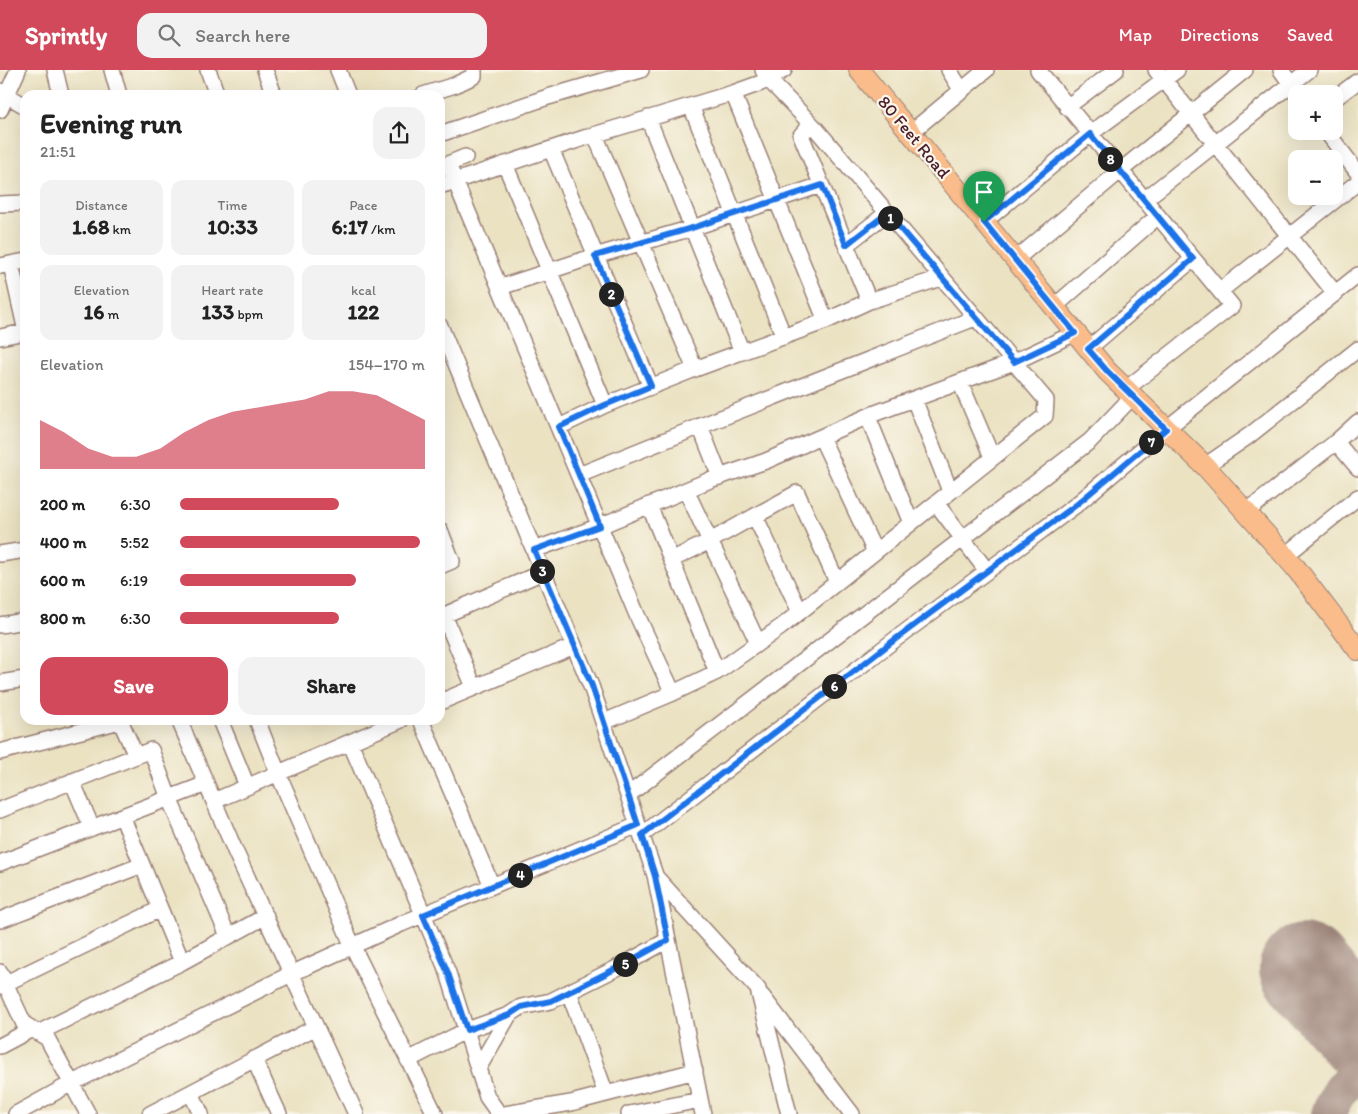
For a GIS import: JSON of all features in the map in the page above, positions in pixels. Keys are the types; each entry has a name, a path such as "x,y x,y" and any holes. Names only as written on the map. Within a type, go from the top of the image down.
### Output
{"main road":[{"name":"80 Feet Road","path":"859,70 1107,371 1205,466 1285,556 1357,646"}],"street":[{"path":"0,110 3,93 18,70"},
{"path":"55,70 60,90"},
{"path":"112,70 118,90"},
{"path":"208,70 215,90"},
{"path":"265,70 272,90"},
{"path":"338,70 346,90"},
{"path":"439,90 474,76 474,70"},
{"path":"445,132 548,97 642,70"},
{"path":"445,184 648,118 761,84 766,75 784,70"},
{"path":"949,70 962,91"},
{"path":"910,133 986,70"},
{"path":"628,794 1090,441 1129,393 1232,306 1038,70"},
{"path":"1067,107 1116,70"},
{"path":"984,222 1160,75 1177,70"},
{"path":"1016,260 1120,171 1244,70"},
{"path":"1281,70 1291,85"},
{"path":"1297,85 1310,70"},
{"path":"604,722 717,672 800,612 1045,416 1046,400 811,124 766,75"},
{"path":"1160,75 1335,293"},
{"path":"1343,92 1358,81"},
{"path":"3,93 20,103"},
{"path":"732,93 826,321"},
{"path":"1144,200 1215,144 1288,93"},
{"path":"691,106 784,337"},
{"path":"648,118 742,352"},
{"path":"811,124 801,135 869,301"},
{"path":"596,135 695,369"},
{"path":"1333,140 1358,174"},
{"path":"551,149 651,386"},
{"path":"465,157 448,164 637,615 673,693"},
{"path":"505,164 605,405"},
{"path":"1220,291 1358,182"},
{"path":"500,287 595,256 734,215 776,199 822,185"},
{"path":"0,204 20,203"},
{"path":"846,245 887,213"},
{"path":"1054,307 1158,216"},
{"path":"1088,349 1193,259"},
{"path":"12,264 20,303"},
{"path":"16,1114 72,1083 293,973 492,886 640,830 1076,505 1166,429 1358,275"},
{"path":"559,427 651,386 826,321 869,301 941,278"},
{"path":"579,474 975,318"},
{"path":"0,337 20,333"},
{"path":"534,550 600,526 686,490 766,461 868,417 1014,362 1075,333"},
{"path":"445,338 592,686 655,876 702,1107 638,1113"},
{"path":"1205,466 1250,435 1358,349"},
{"path":"960,382 992,458"},
{"path":"914,399 950,491"},
{"path":"868,417 911,523"},
{"path":"1246,512 1336,442 1358,422"},
{"path":"700,426 720,477"},
{"path":"821,437 875,552"},
{"path":"1336,442 1358,468"},
{"path":"686,490 758,643"},
{"path":"672,560 797,493 837,582"},
{"path":"1285,556 1358,497"},
{"path":"936,503 987,571"},
{"path":"649,505 717,672"},
{"path":"754,516 800,612"},
{"path":"445,543 452,561 445,564"},
{"path":"0,554 20,551"},
{"path":"445,615 543,572"},
{"path":"0,625 20,622"},
{"path":"445,623 474,687"},
{"path":"445,700 574,646"},
{"path":"0,683 20,680"},
{"path":"0,752 105,725"},
{"path":"122,725 136,756"},
{"path":"181,725 236,853 293,973 356,1114"},
{"path":"222,725 247,786"},
{"path":"259,725 353,947 435,1114"},
{"path":"214,801 389,725"},
{"path":"423,725 492,886"},
{"path":"350,742 448,973 487,1097 499,1114"},
{"path":"0,810 151,750 169,798 228,936"},
{"path":"72,781 92,828"},
{"path":"0,863 206,784"},
{"path":"122,816 182,962"},
{"path":"0,920 142,866"},
{"path":"655,876 758,989 852,1114"},
{"path":"88,1114 48,1038 24,1024 2,980 160,909"},
{"path":"0,1046 182,962 266,916"},
{"path":"408,1060 467,1030 509,1015 521,1007 551,1001 668,940"},
{"path":"758,989 789,1114"},
{"path":"569,992 606,1094"},
{"path":"479,1067 509,1015"},
{"path":"150,1114 316,1027"},
{"path":"254,1059 280,1114"},
{"path":"505,1114 571,1103 695,1071"},
{"path":"191,1093 201,1114"}],"taxiway":[{"path":"1329,1114 1340,1091 1358,1073"}],"runway":[{"path":"1304,969 1358,1031"}],"route":[{"path":"1090,134 1193,259 1088,349 1107,371 1166,429 1076,505 897,638 642,835 655,876 668,940 551,1001 521,1007 509,1015 467,1030 448,973 423,915 638,825 592,686 534,550 600,526 559,427 651,386 595,256 734,215 776,199 822,185 846,245 887,213 1014,362 1075,333 984,222 1090,134"}]}
